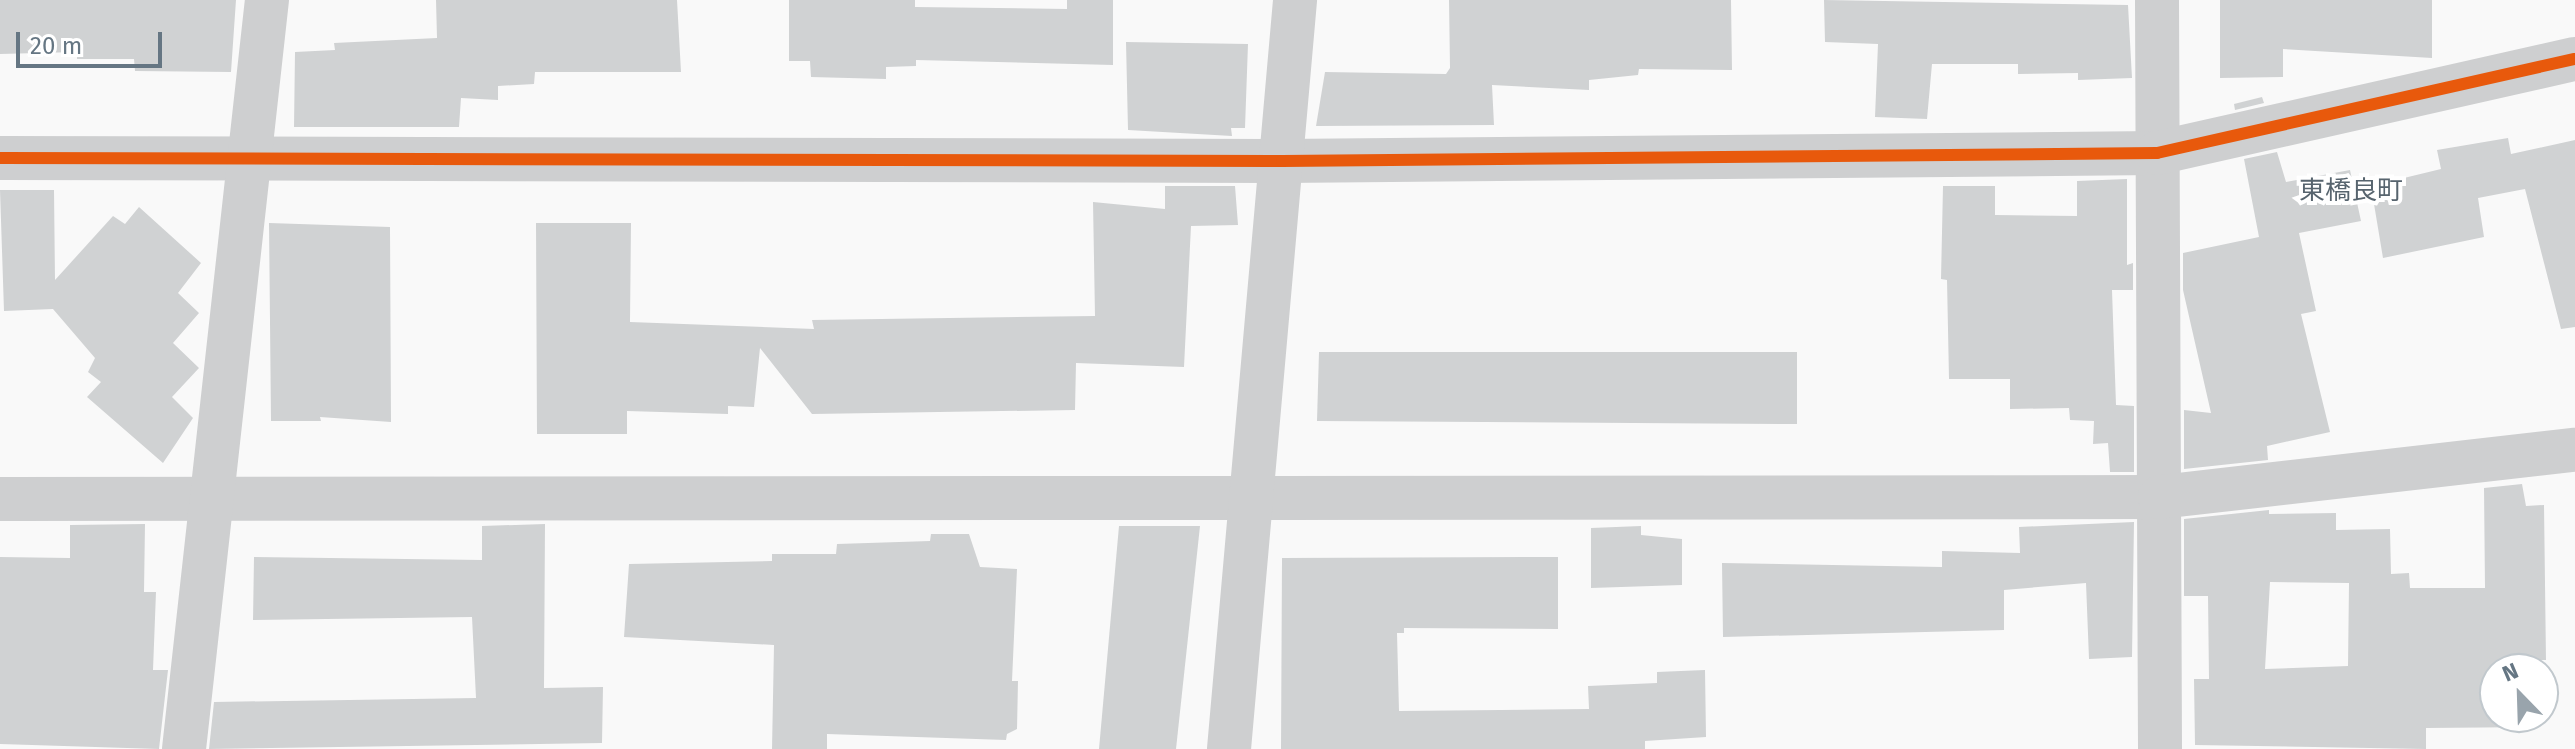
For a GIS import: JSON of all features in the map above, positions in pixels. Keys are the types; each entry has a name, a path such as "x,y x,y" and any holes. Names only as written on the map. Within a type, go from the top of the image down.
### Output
{"street":[{"path":"184,749 267,0"},
{"path":"1229,749 1254,498 1295,0"},
{"path":"2157,0 2160,749"},
{"path":"0,158 249,156 1282,161 2157,153 2575,59"},
{"path":"0,499 2160,497 2575,450"}],"building":[{"path":"0,0 236,0 231,72 135,71 134,59 77,59 77,52 0,54"},
{"path":"436,0 677,0 681,72 535,72 534,84 498,86 498,100 461,98 459,127 294,127 295,52 335,50 334,43 437,38"},
{"path":"789,0 915,0 915,7 1067,9 1067,0 1113,0 1113,65 916,60 916,66 886,67 886,79 811,77 810,61 789,61"},
{"path":"1449,0 1731,0 1732,70 1639,69 1638,75 1589,80 1589,90 1492,85 1494,125 1316,126 1325,72 1446,74 1450,68"},
{"path":"1824,0 2128,5 2132,78 2078,80 2078,73 2018,74 2018,64 1932,64 1927,119 1875,117 1878,44 1825,42"},
{"path":"2220,0 2432,0 2432,58 2283,49 2283,77 2220,78"},
{"path":"1126,42 1248,44 1245,128 1231,128 1232,136 1128,130"},
{"path":"2262,97 2264,103 2235,110 2234,104"},
{"path":"2508,138 2511,154 2575,140 2575,327 2561,329 2525,189 2478,198 2484,237 2383,258 2371,186 2441,169 2437,150"},
{"path":"2277,152 2286,182 2350,170 2361,221 2299,233 2316,311 2301,314 2330,432 2267,446 2268,460 2184,469 2184,410 2211,413 2183,290 2183,253 2259,237 2244,159"},
{"path":"2127,179 2127,265 2133,263 2133,290 2112,290 2116,405 2134,406 2134,472 2110,472 2108,443 2093,444 2094,421 2070,420 2069,408 2010,409 2010,379 1949,379 1947,280 1941,279 1943,186 1995,186 1995,215 2077,216 2077,181"},
{"path":"1165,186 1235,186 1238,225 1191,226 1184,367 1076,363 1075,410 812,414 760,348 754,407 728,406 728,414 627,411 627,434 537,434 536,223 631,223 630,322 814,329 812,320 1095,316 1093,202 1165,209"},
{"path":"0,190 54,190 55,280 113,216 125,224 139,207 201,263 178,293 199,313 173,343 199,368 172,397 193,418 163,463 87,397 101,382 88,372 95,358 53,309 4,311"},
{"path":"269,223 390,227 391,422 320,417 321,421 271,421"},
{"path":"1319,352 1797,352 1797,424 1317,421"},
{"path":"2522,484 2526,506 2544,505 2546,653 2479,653 2479,728 2426,728 2426,749 2195,745 2194,679 2209,679 2208,596 2184,596 2184,519 2269,510 2269,514 2336,513 2336,530 2390,529 2391,574 2409,573 2410,588 2485,588 2484,488","holes":["2270,582 2349,583 2348,666 2265,669"]},
{"path":"2134,522 2132,657 2089,659 2086,583 2004,590 2004,630 1723,637 1722,563 1942,567 1942,551 2020,553 2019,527"},
{"path":"145,524 144,592 156,592 153,670 168,670 159,749 0,744 0,557 70,558 70,525"},
{"path":"545,524 544,688 603,687 602,743 209,749 214,702 476,698 472,617 253,620 254,557 482,560 482,526"},
{"path":"1119,526 1200,526 1176,749 1099,749"},
{"path":"1641,526 1641,535 1682,539 1682,585 1591,588 1591,528"},
{"path":"931,534 969,534 980,567 1017,569 1012,681 1018,681 1017,729 1007,734 1006,740 827,734 827,749 772,749 774,645 624,637 629,564 772,561 772,554 836,554 837,544 930,541"},
{"path":"1558,557 1558,629 1404,628 1404,633 1397,633 1399,711 1589,709 1588,686 1657,683 1657,672 1705,670 1706,737 1645,741 1645,749 1281,749 1282,558"}],"cycle path":[{"path":"0,158 1282,161 2157,153 2575,59"}],"district":[{"name":"東橋良町","path":"2351,191"}]}
